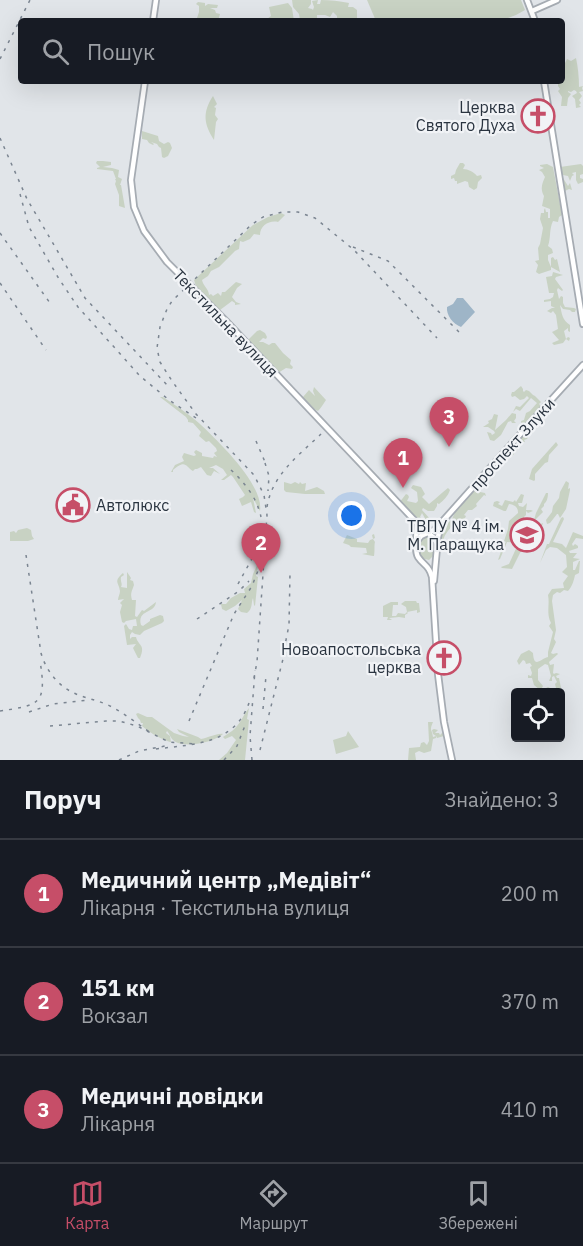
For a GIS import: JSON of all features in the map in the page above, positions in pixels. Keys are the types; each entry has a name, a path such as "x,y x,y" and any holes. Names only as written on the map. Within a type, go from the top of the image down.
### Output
{"main road":[{"path":"153,18 156,0"},
{"path":"526,0 534,18"},
{"path":"532,11 557,0"},
{"name":"Текстильна вулиця","path":"145,84 131,178 134,207 144,231 167,262 428,534"},
{"path":"544,84 583,324"},
{"name":"проспект Злуки","path":"428,534 441,523 583,365"},
{"path":"433,587 441,523"},
{"path":"417,524 416,554 430,569 433,587 438,674 452,760"},
{"path":"417,541 428,534 437,543"},
{"path":"423,562 436,555"}],"green space":[{"path":"292,0 311,0 308,8 313,10 312,1 318,0 317,4 320,4 321,0 349,3 348,7 357,10 357,18 337,18 333,12 330,17 317,15 317,18 300,18 293,7"},
{"path":"367,0 521,0 525,10 508,18 375,18"},
{"path":"198,2 205,3 205,6 218,5 217,8 210,8 220,14 219,18 197,18 199,6 196,4"},
{"path":"288,3 292,8 294,18 268,18 271,16 269,7"},
{"path":"576,58 579,87 583,86 583,91 579,92 582,96 579,100 581,107 576,108 575,99 572,96 577,93 576,91 568,91 571,94 567,106 561,106 562,97 558,91 560,89 558,84 565,84 565,63 567,59 571,61"},
{"path":"213,96 217,104 214,107 218,119 214,140 208,129 206,118 207,108"},
{"path":"142,131 158,136 159,141 164,144 170,143 172,148 168,156 162,157 161,148 157,144 151,142 153,145 142,139"},
{"path":"97,161 111,162 111,165 103,167 119,170 118,177 122,179 120,185 125,208 119,206 119,195 113,171 97,169 100,167"},
{"path":"460,163 465,165 463,169 477,176 481,175 482,178 474,190 469,187 468,182 457,184 454,178 451,179"},
{"path":"547,164 553,167 562,215 558,222 553,221 551,227 548,246 553,253 548,255 548,260 551,270 539,274 536,272 538,265 535,261 539,260 538,248 543,228 541,213 544,213 545,208 550,218 550,209 542,206 544,196 542,186 545,177 539,170 544,168 540,165"},
{"path":"581,164 583,174 580,178 583,182 578,184 576,172 572,173 574,175 570,181 568,176 563,175 568,186 570,183 572,190 565,191 560,167"},
{"path":"281,213 285,215 278,222 266,224 260,235 254,234 250,239 240,241 239,249 202,280 209,295 213,296 218,293 221,296 222,292 236,282 242,284 232,297 241,304 235,305 232,301 220,310 218,309 200,292 194,280 253,225"},
{"path":"553,257 557,259 560,272 551,267"},
{"path":"553,272 563,275 555,279 563,290 558,288 557,290 559,299 563,297 565,307 576,309 572,312 563,309 560,305 564,319 570,325 570,332 568,328 564,331 566,339 563,343 554,345 552,343 559,340 552,332 558,329 556,315 553,311 551,313 547,311 555,308 551,306 551,301 544,302 553,297 554,293 549,293 546,277 552,276"},
{"path":"260,330 267,337 259,342 269,345 275,343 291,360 292,369 286,368 278,373 257,351 248,340"},
{"path":"521,386 524,392 529,391 541,402 539,404 541,406 522,426 521,421 524,420 526,413 537,403 531,398 520,411 516,409 513,412 516,406 520,407 529,398 527,396 520,400 515,396 512,397 512,392"},
{"path":"314,387 326,400 318,411 300,397 303,397 309,390 315,396"},
{"path":"160,397 196,420 239,464 255,489 260,511 253,498 256,513 251,502 242,506 239,499 245,495 231,475 221,480 227,475 216,465 209,468 213,468 220,474 214,471 211,476 207,475 201,467 193,471 183,464 171,472 175,465 184,461 182,457 184,453 194,456 196,450 202,453 202,456 213,458 217,457 214,453 217,451 209,441 206,442 199,436 201,432 193,423 188,422 186,417"},
{"path":"512,413 516,414 514,421 516,423 508,422 501,435 494,441 490,440 487,432 492,435 494,431 483,427 489,423 488,421 494,414 498,415 495,430"},
{"path":"537,419 539,422 524,440 525,442 519,443 517,450 506,459 506,462 501,462 500,460"},
{"path":"556,442 558,445 549,455 548,462 535,474 535,480 529,479 532,469"},
{"path":"566,481 569,483 568,489 570,490 566,509 560,518 557,514 547,524 546,520"},
{"path":"284,482 306,483 305,491 317,487 325,494 286,492"},
{"path":"413,485 421,487 425,494 422,497 429,504 448,488 450,490 439,504 437,503 434,511 423,508 422,510 431,520 427,522 422,513 420,517 426,522 424,526 399,503 406,494 409,497 407,501 416,503 418,501 417,492 411,488"},
{"path":"477,485 480,492 485,493 486,496 484,495 472,510 468,510 464,515 465,518 452,531 451,527 444,539 452,550 451,552 443,550 439,545 442,540 440,538 442,528 447,521 452,519 457,508 461,507 460,505"},
{"path":"548,493 547,499 541,509 543,512 535,520 543,523 534,540 529,539 526,542 512,569 502,568 509,564 519,542 534,520"},
{"path":"521,494 524,495 522,503 518,503 519,506 523,507 527,503 526,510 533,511 528,513 526,511 523,521 512,526 514,531 511,537 517,543 507,542 498,560 506,542 504,541 509,521 518,511 515,506 509,504 504,511 493,506 494,502 500,502 498,504 502,506 505,500 516,502"},
{"path":"561,518 564,519 553,542 562,544 566,548 573,532 583,536 583,539 576,538 572,544 578,548 569,551 577,553 573,558 580,559 573,562 573,570 575,570 580,561 579,573 575,575 568,591 557,592 553,595 552,601 556,642 551,653 558,654 549,662 550,665 554,664 553,673 560,674 556,676 559,678 561,688 556,688 557,682 554,676 552,681 549,681 551,676 548,665 545,664 538,669 538,680 543,686 538,688 532,678 528,678 528,675 531,676 532,673 530,663 526,664 523,660 519,665 517,661 521,654 529,650 533,653 536,662 548,657 553,632 549,626 551,623 548,595 552,589 564,588 563,583 568,576 562,572 567,567 566,555 557,548 550,547 546,550 540,563 547,544"},
{"path":"27,528 31,530 34,539 10,541 10,532 16,533 18,530"},
{"path":"347,535 357,539 357,542 368,543 373,539 375,542 374,556 362,554 367,553 366,548 351,547 343,543"},
{"path":"423,536 433,538 436,546 435,554 429,560 421,558 418,552"},
{"path":"259,561 255,606 253,598 251,608 247,613 238,609 242,600 226,611 222,609 221,604 226,604 240,593 245,593 244,589 251,583"},
{"path":"127,572 134,585 131,596 132,600 136,600 135,616 137,617 142,610 144,611 156,602 153,608 142,616 141,625 143,626 150,619 160,615 163,616 164,621 140,635 132,632 130,635 130,639 136,637 142,648 140,658 133,648 136,644 127,645 124,626 126,624 132,630 133,626 137,626 136,619 122,622 120,603 124,599 118,600 120,591 117,580 123,573 121,587 127,588"},
{"path":"405,601 419,603 420,612 417,613 417,610 407,612 406,607 401,604"},
{"path":"391,602 398,602 398,605 393,605 392,616 407,612 405,618 387,620 388,617 383,617 383,606"},
{"path":"249,708 245,760 219,760 236,740 232,736 225,739 223,737 235,729"},
{"path":"136,714 152,717 174,733 183,736 189,737 177,729 201,739 223,734 206,742 183,744 172,739 167,731 170,742 142,726 143,723"},
{"path":"428,722 433,722 431,730 433,737 436,736 433,739 431,751 424,753 419,751 415,753 416,760 408,760 409,748 420,747 424,742 427,745 429,741"},
{"path":"432,730 438,730 435,733 440,735 443,732 444,736 437,738"},
{"path":"348,731 359,747 336,754 333,740 346,736"}],"water":[{"path":"457,298 463,298 475,312 461,327 455,324 447,310 447,307"}],"railway":[{"path":"21,18 30,0"},
{"path":"0,59 18,24"},
{"path":"0,138 27,199 85,298 168,386"},
{"path":"20,194 29,227 78,307 140,376 169,400 196,418"},
{"path":"254,678 267,515 264,495 254,475 196,414 160,362 157,348 160,327 167,309 172,301 251,225 263,217 282,212 298,212 315,218 354,250 437,338"},
{"path":"0,233 50,303"},
{"path":"353,247 388,261 459,332"},
{"path":"0,283 46,350"},
{"path":"267,507 274,485 280,476 295,458 321,434"},
{"path":"256,441 265,462"},
{"path":"265,463 269,476 268,491"},
{"path":"231,470 250,491 261,517"},
{"path":"238,584 254,555 260,535"},
{"path":"26,555 41,653 50,672 70,691 112,707 151,733"},
{"path":"189,721 234,614 252,586 259,568"},
{"path":"284,650 289,625 290,573"},
{"path":"197,619 239,591 249,581"},
{"path":"260,750 284,655"},
{"path":"0,711 24,707 38,700 42,686 40,661"},
{"path":"252,760 250,736 255,670"},
{"path":"263,709 266,676"},
{"path":"29,712 53,704 88,700"},
{"path":"156,749 198,743 223,735 242,717 249,703"},
{"path":"50,726 119,721 137,726 169,742 196,744"},
{"path":"224,760 237,746 246,723"},
{"path":"119,760 139,751 165,746"}],"place":[{"name":"Церква Святого Духа","path":"538,116"},
{"name":"Медичні довідки","path":"449,447"},
{"name":"Медичний центр „Медівіт“","path":"403,488"},
{"name":"Автолюкс","path":"73,505"},
{"name":"ТВПУ № 4 ім. М. Паращука","path":"527,535"},
{"name":"151 км","path":"261,573"},
{"name":"Новоапостольська церква","path":"444,658"}]}
